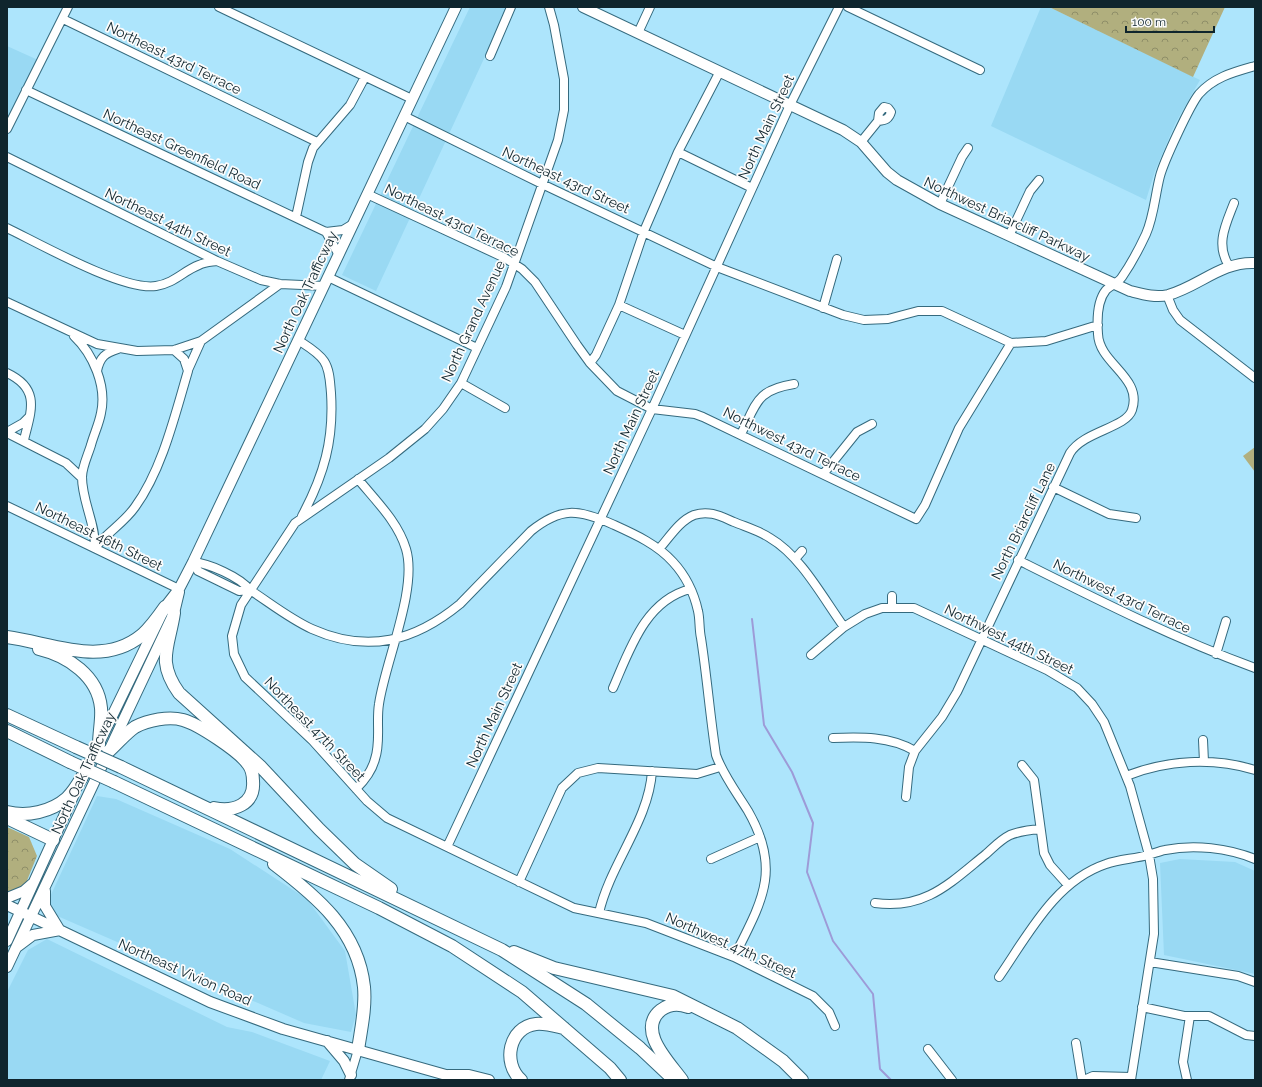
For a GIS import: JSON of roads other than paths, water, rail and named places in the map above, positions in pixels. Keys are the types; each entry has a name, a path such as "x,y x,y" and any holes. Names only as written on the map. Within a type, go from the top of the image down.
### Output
{"highway":[{"path":"7,637 88,653 106,652 123,647 141,636 169,610"},
{"path":"169,610 172,630 167,640 165,663 171,681 179,693 261,767 319,829 355,864 397,893 410,905"},
{"path":"7,642 44,650 70,662 85,674 96,688 100,700 104,748 135,727 149,721 170,719 183,720 212,735 239,754 249,764 253,774 252,793 240,807 231,810 197,804"},
{"path":"10,716 121,767 502,950 586,1004 640,1048 674,1080"},
{"path":"7,731 379,908 452,946 522,992 610,1068 620,1080"},
{"path":"7,812 29,814 46,810 67,798 82,777"},
{"path":"7,818 53,840"},
{"path":"256,850 320,901 338,924 350,943 357,959 364,987 364,1012 358,1050"},
{"path":"468,933 554,968 673,996 737,1028 783,1061 802,1080"},
{"path":"682,1080 654,1041 654,1019 658,1012 667,1005 679,1004 686,1006 717,1021 750,1041 776,1061 795,1080"},
{"path":"520,1080 511,1066 510,1057 510,1050 518,1034 525,1028 535,1024 546,1024 566,1029"}],"main road":[{"name":"North Oak Trafficway","path":"7,966 45,886 104,748 456,7"},
{"name":"Northwest Briarcliff Parkway","path":"583,7 719,73 843,130 861,142 887,172 897,180 940,204 1130,292 1152,296 1167,295 1229,266 1255,263"},
{"name":"North Oak Trafficway","path":"7,941 82,777 104,748"},
{"path":"31,916 34,894 71,815 72,798"},
{"path":"7,898 24,891 34,881"},
{"path":"16,948 33,935 60,930 50,917 45,906 45,886"},
{"name":"Northeast Vivion Road","path":"7,905 210,1002 283,1029 446,1075"},
{"path":"327,1042 344,1061 350,1077"},
{"path":"446,1075 455,1080"},
{"path":"446,1075 470,1075 489,1080"}],"street":[{"path":"7,129 68,7"},
{"path":"219,7 412,99"},
{"path":"490,56 511,7"},
{"name":"North Grand Avenue","path":"250,590 300,518 389,458 424,430 443,409 461,383 515,264 542,184 557,146 564,110 562,67 549,7"},
{"path":"638,33 650,7"},
{"name":"North Main Street","path":"447,847 652,409 790,105 839,7"},
{"path":"848,7 980,70"},
{"name":"Northeast 43rd Terrace","path":"63,19 317,142"},
{"name":"North Briarcliff Lane","path":"906,798 909,766 915,751 934,729 950,704 1018,560 1075,445 1092,434 1124,421 1132,412 1136,398 1132,387 1100,345 1098,313 1105,292 1122,277 1146,233 1162,167 1196,98 1206,87 1222,76 1255,66"},
{"path":"590,363 596,355 619,305 644,232 678,152 719,73"},
{"path":"296,217 308,162 317,142 350,105 365,77"},
{"name":"Northeast Greenfield Road","path":"26,90 326,232"},
{"name":"Northeast 43rd Street","path":"404,116 542,184 717,267 823,308 864,320 888,319 918,311 942,312 1010,343"},
{"path":"861,142 878,121"},
{"path":"940,204 962,157 968,148"},
{"path":"678,152 752,188"},
{"name":"Northeast 44th Street","path":"7,157 217,261 261,280 280,284 326,282 477,348"},
{"path":"1009,236 1030,191 1039,180"},
{"name":"Northeast 43rd Terrace","path":"367,194 515,264 535,282 590,363 617,392 652,409"},
{"path":"1229,266 1223,253 1222,237 1234,203"},
{"path":"338,255 326,232 343,230 353,224"},
{"path":"7,228 109,277 128,283 154,286 166,284 178,279 198,265 217,261"},
{"path":"198,265 199,252"},
{"path":"823,308 837,259"},
{"path":"261,280 264,296"},
{"path":"7,302 97,344 137,351 174,350 201,341 280,284"},
{"path":"1167,295 1175,314 1183,323 1255,378"},
{"path":"619,305 685,335"},
{"path":"1010,343 1046,341 1098,325"},
{"path":"70,332 81,342 97,370 101,390 101,413 82,478 84,502 95,533 95,548"},
{"path":"298,340 314,351 323,360 328,371 331,388 332,420 329,449 319,482 300,518"},
{"path":"95,548 105,536 123,523 138,503 149,483 163,447 188,371 201,341"},
{"name":"Northwest 43rd Terrace","path":"652,409 695,414 824,473 916,519 925,505 959,428 1010,343"},
{"path":"97,370 99,361 106,353 119,349"},
{"path":"174,350 184,359 188,371"},
{"path":"7,373 20,380 28,389 31,400 24,440"},
{"path":"461,383 504,408"},
{"path":"741,434 763,394 780,387 794,384"},
{"path":"7,432 23,423 29,417"},
{"path":"824,473 857,432 872,424"},
{"path":"7,432 68,465 82,478"},
{"path":"68,465 86,461"},
{"path":"356,789 364,781 376,756 379,705 393,648 391,640 398,628 408,584 406,550 389,516 358,480"},
{"path":"1053,488 1109,514 1136,518"},
{"path":"310,500 318,506"},
{"name":"Northeast 46th Street","path":"7,506 179,589"},
{"path":"193,562 198,571 239,591 250,590 313,629 350,640 391,640 405,636 434,623 460,604 531,531 544,521 558,514 575,512 592,515 638,536 659,550 680,571 690,589 698,611 716,755 720,767 749,813 760,837 767,858 765,888 734,957"},
{"path":"659,550 683,522 694,515 710,512 770,537 794,559 844,626"},
{"path":"95,533 105,536"},
{"path":"794,559 802,551"},
{"name":"Northwest 43rd Terrace","path":"1018,560 1156,629 1216,654 1255,668"},
{"path":"613,688 644,623 654,610 673,596 690,589"},
{"name":"Northeast 47th Street","path":"250,590 241,605 232,636 234,654 245,677 312,740 370,804 387,818 447,847"},
{"path":"892,596 892,607"},
{"name":"Northwest 44th Street","path":"811,655 844,626 865,614 892,607 914,608 1025,658 1077,688 1092,704 1104,722 1126,776 1148,855 1153,879 1155,923 1131,1079"},
{"path":"1216,654 1226,621"},
{"path":"398,628 405,636"},
{"path":"833,738 860,737 887,740 902,744 915,751"},
{"path":"1203,740 1204,762"},
{"path":"1126,776 1167,764 1204,762 1234,765 1255,770"},
{"path":"1022,765 1034,780 1042,844 1048,861 1068,885"},
{"path":"519,882 560,792 574,776 594,768 697,774 720,767"},
{"path":"599,913 609,882 642,811 651,784 652,771"},
{"path":"875,903 902,904 928,897 940,891 1003,839 1021,831 1040,829"},
{"path":"711,858 760,837"},
{"name":"Northwest 47th Street","path":"447,847 574,908 646,923 734,957 813,996 829,1012 835,1026"},
{"path":"1000,977 1042,913 1068,885 1084,873 1106,864 1165,850 1199,848 1232,852 1255,859"},
{"path":"1150,962 1238,976 1255,982"},
{"path":"1142,1006 1190,1016 1209,1016 1246,1035 1255,1036"},
{"path":"1187,1080 1183,1062 1190,1016"},
{"path":"1076,1043 1083,1080 1093,1076 1131,1079"},
{"path":"928,1049 952,1080"},
{"path":"350,1077 358,1050"}],"waterway":[{"path":"752,619 764,725 792,772 813,823 807,872 833,941 873,994 880,1069 891,1080"}]}
